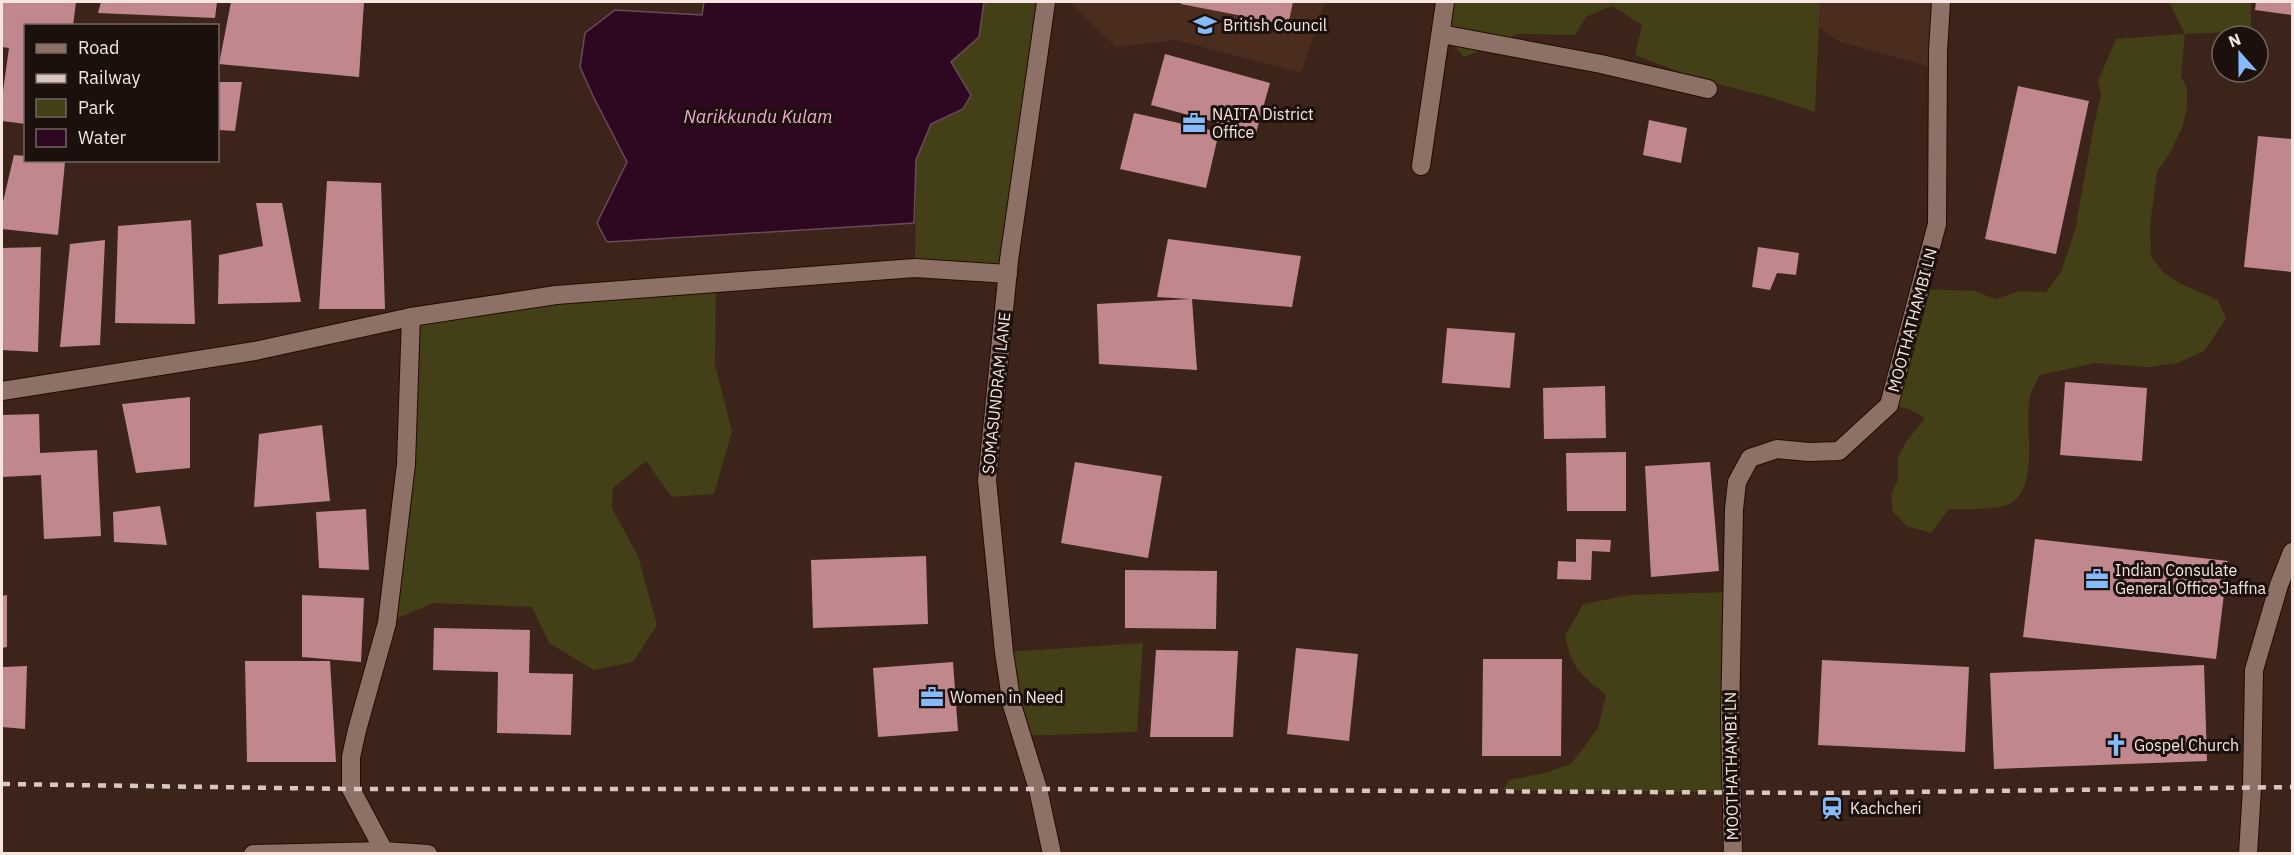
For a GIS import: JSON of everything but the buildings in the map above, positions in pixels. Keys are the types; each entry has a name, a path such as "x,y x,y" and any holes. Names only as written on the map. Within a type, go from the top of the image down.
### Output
{"street":[{"name":"SOMASUNDRAM LANE","path":"1046,2 1008,274 987,480 1004,652 1012,705 1038,789 1052,854"},
{"path":"1421,166 1445,2"},
{"name":"MOOTHATHAMBI LN","path":"1733,854 1730,721 1734,509 1737,482 1750,458 1777,449 1839,452 1889,405 1937,224 1938,51 1941,2"},
{"path":"1441,34 1601,64 1708,89"},
{"path":"2,391 255,351 411,317 556,295 915,268 1008,274"},
{"path":"391,853 351,789 351,757 387,623 406,464 411,317"},
{"path":"2248,854 2253,777 2254,670 2276,594 2292,552"},
{"path":"253,854 428,854"}],"shaded area":[{"name":"British Council","path":"1070,2 1325,2 1301,73 1176,40 1116,47"},
{"path":"1820,2 1941,2 1938,69 1841,42 1819,28"}],"green space":[{"path":"984,2 1046,2 1008,274 915,268 916,159 931,124 963,110 950,62 979,37"},
{"path":"1445,2 1820,2 1815,112 1769,97 1698,79 1635,55 1642,25 1612,6 1586,17 1575,35 1518,34 1464,57 1442,32"},
{"path":"2169,2 2251,2 2251,24 2210,24 2210,33 2185,34"},
{"path":"2185,34 2181,76 2187,89 2187,109 2182,128 2157,172 2150,225 2151,256 2163,272 2181,284 2218,300 2226,319 2204,351 2177,363 2149,367 2095,363 2040,375 2030,396 2027,477 2022,491 2014,501 1994,508 1949,509 1931,533 1907,526 1893,512 1891,496 1898,479 1898,457 1906,442 1925,418 1909,409 1889,405 1920,289 1975,291 1995,299 2020,291 2046,292 2061,272 2075,230 2101,95 2098,81 2116,39"},
{"path":"716,283 715,365 732,431 714,494 672,497 646,461 613,488 612,508 638,556 657,625 633,662 594,670 549,643 532,607 433,603 387,623 411,317"},
{"path":"1732,592 1731,792 1503,790 1509,780 1545,773 1571,764 1598,728 1606,695 1579,670 1571,657 1565,636 1583,604 1630,595"},
{"path":"1143,643 1137,732 1016,736 1004,652"}],"water":[{"name":"Narikkundu Kulam","path":"704,2 984,2 979,37 951,62 971,95 963,109 931,124 916,160 914,223 607,242 597,223 627,162 580,67 585,33 615,10 702,15"}],"railway":[{"path":"2,784 351,789 1038,789 1831,793 2292,787"}],"place":[{"name":"British Council","path":"1205,25"},
{"name":"NAITA District Office","path":"1194,123"},
{"name":"Indian Consulate General Office Jaffna","path":"2097,579"},
{"name":"Women in Need","path":"932,697"},
{"name":"Gospel Church","path":"2116,745"},
{"name":"Kachcheri","path":"1832,808"}]}
